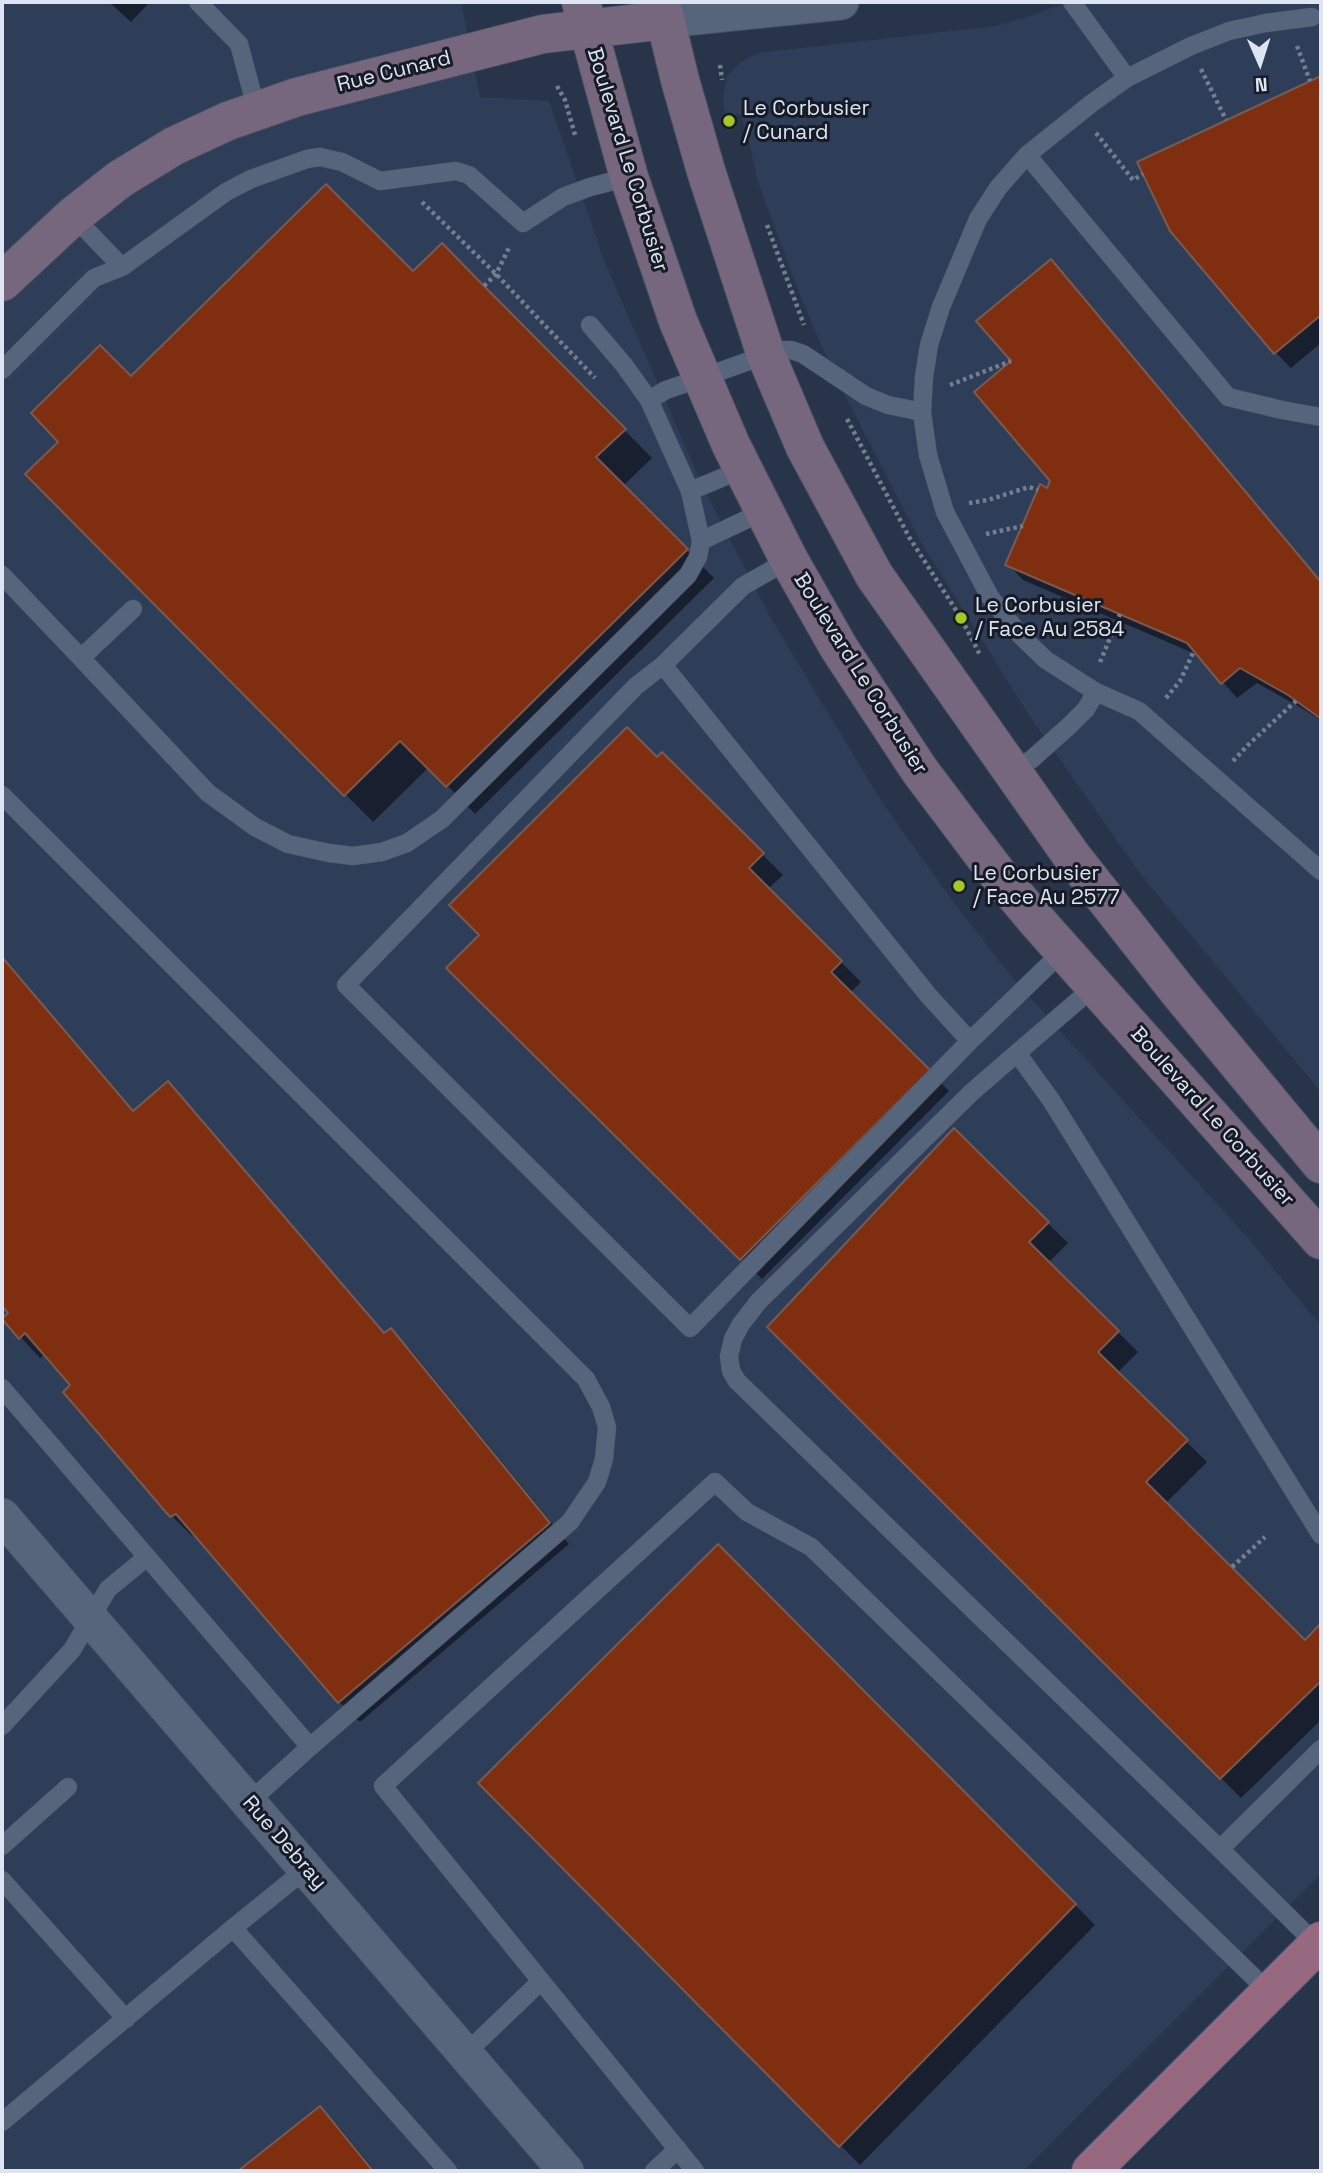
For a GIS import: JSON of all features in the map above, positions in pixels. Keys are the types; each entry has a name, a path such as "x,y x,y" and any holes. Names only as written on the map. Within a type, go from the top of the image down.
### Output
{"main road":[{"path":"1091,2171 1319,1943"}],"street":[{"name":"Rue Cunard","path":"2,282 73,216 120,179 164,152 257,110 316,92 543,34 584,15 841,2"},
{"path":"663,11 706,171 766,355 805,447 874,575 1071,855 1141,945 1321,1164"},
{"name":"Boulevard Le Corbusier","path":"584,15 629,177 674,310 701,378 764,512 852,670 920,771 1000,877 1321,1240"},
{"name":"Rue Debray","path":"2,1516 566,2171"}],"lane":[{"path":"198,2 239,44 257,110"},
{"path":"1072,2 1127,78"},
{"path":"1312,17 1229,31 1191,46 1127,78 1027,155 998,188 978,219 959,260 929,345 923,377 922,412 928,455 945,512 990,597 1020,635 1046,660 1096,692 1139,711 1321,871"},
{"path":"1027,155 1228,397 1321,416"},
{"path":"2,370 94,278 122,267 226,192 251,179 307,159 320,157 342,162 380,181 456,171 469,175 523,223 562,197 629,177"},
{"path":"73,216 122,267"},
{"path":"2,575 208,793 255,827 288,844 353,856 382,852 407,843 442,820 688,575 698,557 701,541 690,491 649,400 590,325"},
{"path":"649,400 666,390 766,355 791,350 803,354 866,396 888,405 922,412"},
{"path":"690,491 743,469"},
{"path":"701,541 764,512"},
{"path":"789,560 743,586 663,665 636,686 345,985 690,1328 970,1041 1063,951"},
{"path":"81,658 133,609"},
{"path":"663,665 928,995 970,1041"},
{"path":"1012,772 1032,759 1069,726 1086,709 1096,692"},
{"path":"2,795 586,1379 601,1406 607,1427 604,1459 597,1482 570,1522 249,1802"},
{"path":"1095,986 972,1092 759,1301 733,1339 729,1356 731,1371 737,1381 1319,1943"},
{"path":"1017,1053 1051,1100 1321,1535"},
{"path":"2,1388 310,1747"},
{"path":"695,2171 383,1786 715,1482 747,1513 811,1547 1269,1992"},
{"path":"4,1719 72,1650 108,1589 147,1557"},
{"path":"1220,1849 1321,1749"},
{"path":"2,1846 68,1787"},
{"path":"2,2122 306,1869"},
{"path":"2,1880 126,2019"},
{"path":"233,1928 448,2171"},
{"path":"466,2053 540,1982"},
{"path":"654,2171 678,2149"}],"path":[{"path":"1298,47 1310,81"},
{"path":"1210,90 1226,120"},
{"path":"1092,128 1133,180 1143,174"},
{"path":"449,228 597,379"},
{"path":"484,286 496,274"},
{"path":"949,385 1011,362"},
{"path":"989,500 1029,487 1038,491"},
{"path":"992,533 1023,526"},
{"path":"1096,670 1120,614"},
{"path":"1180,681 1194,651"},
{"path":"1250,743 1296,701"},
{"path":"1232,1567 1265,1537"}],"shaded area":[{"path":"2,2 467,2 462,6 480,97 549,101 604,260 702,485 772,620 884,805 952,900 1016,982 1248,1238 1321,1326 1321,1874 1023,2171 2,2171"},
{"path":"1068,2 1321,2 1321,1092 1141,875 1030,717 919,539 830,366 798,290 757,179 748,136 740,114 725,118 723,95 727,76 740,63 757,53 995,26"}],"building":[{"path":"1321,76 1321,315 1274,354 1170,231 1137,162"},
{"path":"326,184 413,271 442,243 626,429 596,457 688,549 446,787 400,741 344,796 25,474 58,442 31,413 100,345 131,376"},
{"path":"1051,259 1321,582 1321,719 1288,695 1240,668 1221,684 1187,643 1005,565 1040,484 1047,488 1050,481 974,392 1011,361 976,321"},
{"path":"627,727 657,757 662,752 764,853 749,868 842,961 831,972 930,1070 740,1260 446,968 479,935 449,905"},
{"path":"2,957 133,1111 168,1081 384,1333 391,1328 550,1523 338,1703 176,1514 170,1517 63,1392 70,1385 25,1333 19,1339 2,1319 8,1313 2,1306"},
{"path":"954,1128 1049,1222 1029,1242 1119,1331 1098,1352 1188,1440 1146,1482 1305,1640 1321,1623 1321,1681 1220,1779 767,1327"},
{"path":"718,1544 1076,1904 839,2147 478,1783"},
{"path":"320,2106 373,2171 238,2171"}],"place":[{"name":"Le Corbusier / Cunard","path":"729,121"},
{"name":"Le Corbusier / Face Au 2584","path":"961,618"},
{"name":"Le Corbusier / Face Au 2577","path":"959,886"}]}
